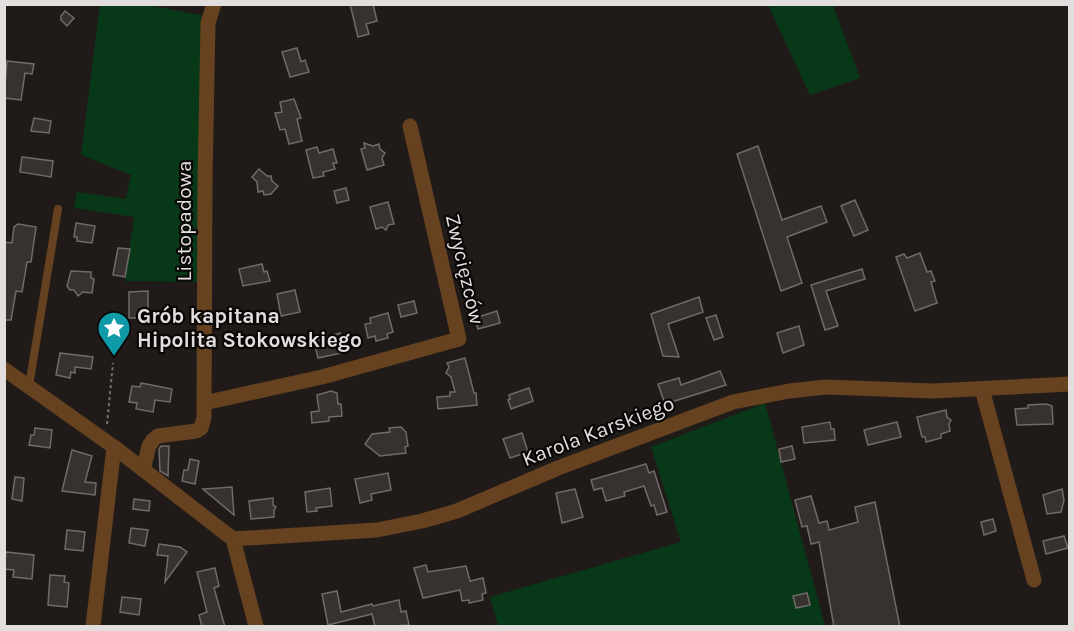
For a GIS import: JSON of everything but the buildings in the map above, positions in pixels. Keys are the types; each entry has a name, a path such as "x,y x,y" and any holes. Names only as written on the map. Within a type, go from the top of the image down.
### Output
{"street":[{"name":"Listopadowa","path":"143,470 153,440 158,436 190,433 201,428 204,403 208,23 214,4"},
{"name":"Zwycięzców","path":"204,403 322,377 459,339 410,126"},
{"path":"4,369 114,447 233,539 256,627"},
{"name":"Karola Karskiego","path":"233,539 377,530 422,521 457,511 558,468 733,402 762,396 826,387 933,391 1070,384"},
{"path":"982,389 1034,580"},
{"path":"93,627 114,447"}],"lane":[{"path":"29,388 58,209"}],"path":[{"path":"99,437 106,424 113,363"}],"green space":[{"path":"100,5 148,5 201,15 199,282 125,281 134,217 74,208 77,192 126,199 131,175 81,155"},
{"path":"768,5 833,5 860,78 810,95"},
{"path":"765,403 825,626 498,626 490,597 681,542 651,447"}],"place":[{"name":"Grób kapitana Hipolita Stokowskiego","path":"114,357"}]}
